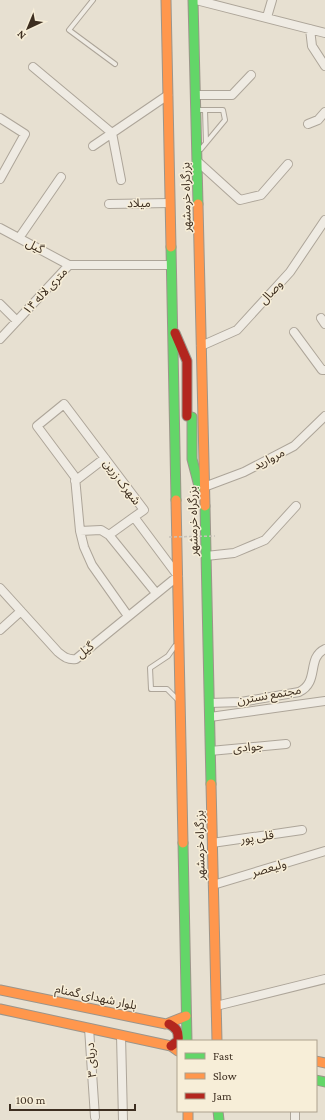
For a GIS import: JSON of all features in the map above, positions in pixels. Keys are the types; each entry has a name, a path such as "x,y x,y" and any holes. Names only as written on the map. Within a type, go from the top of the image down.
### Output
{"main road":[{"name":"بزرگراه خرمشهر","path":"166,0 187,1040"},
{"name":"بزرگراه خرمشهر","path":"195,0 196,95 201,110 197,158 212,843 218,1040"},
{"path":"173,328 187,361 192,459 205,506"},
{"path":"174,416 203,417"},
{"name":"بلوار شهدای گمنام","path":"0,990 169,1024"},
{"path":"0,1009 174,1048"},
{"path":"169,1024 186,1016"},
{"path":"169,1024 175,1026 179,1034 178,1040"}],"street":[{"path":"195,0 267,17 325,33"},
{"path":"267,17 272,0"},
{"path":"310,30 312,46 325,66"},
{"path":"33,67 112,133 121,180"},
{"path":"196,95 232,95 251,75"},
{"path":"93,146 168,94"},
{"path":"308,124 318,120 325,112"},
{"path":"0,118 25,134 0,179"},
{"path":"197,158 240,200 261,196 288,164"},
{"path":"19,238 61,177"},
{"name":"میلاد","path":"109,204 170,203"},
{"name":"وصال","path":"201,346 237,330 290,272 325,220"},
{"name":"گیل","path":"0,228 69,265"},
{"name":"۱۴ متری لاله","path":"0,339 69,265 172,265"},
{"path":"0,304 17,321"},
{"path":"294,332 322,370 325,370"},
{"name":"شهرک زرین","path":"75,481 72,472 37,426 64,404 144,510 134,517 178,576"},
{"name":"مروارید","path":"204,487 244,472 294,446 325,416"},
{"path":"104,458 75,481 80,531 84,547 92,565 128,616"},
{"path":"206,556 234,553 265,540 296,506"},
{"path":"109,535 134,517"},
{"path":"80,531 102,530 109,535 156,593"},
{"name":"گیل","path":"0,588 58,652 65,658 76,659 178,576"},
{"path":"0,630 21,611"},
{"name":"مجتمع نسترن","path":"209,703 241,702 299,692 307,688 311,682 315,658 325,649"},
{"path":"210,717 325,701"},
{"name":"جوادی","path":"210,751 286,744"},
{"name":"قلی پور","path":"212,843 302,830"},
{"name":"ولیعصر","path":"213,884 325,851"},
{"path":"216,1006 325,979"},
{"name":"دریای ۳","path":"89,1028 95,1117"},
{"path":"121,1035 123,1120"}],"lane":[{"path":"93,0 69,30 115,64"},
{"path":"197,158 206,143 225,120 223,110 201,110 206,143"},
{"path":"179,641 168,656 150,668 151,688 167,689 180,703"}],"path":[{"path":"169,536 215,536"}],"traffic: fast":[{"path":"193,0 198,204"},
{"path":"171,247 176,500"},
{"path":"192,417 192,459 199,486"},
{"path":"205,506 211,784"},
{"path":"183,843 187,1040"},
{"path":"317,1080 325,1082"},
{"path":"218,1112 219,1120"}],"traffic: slow":[{"path":"166,0 171,247"},
{"path":"198,204 205,506"},
{"path":"176,500 183,843"},
{"path":"211,784 217,1040"},
{"path":"0,990 166,1024 186,1016"},
{"path":"0,1009 171,1046 177,1050"},
{"path":"317,1061 325,1063"},
{"path":"188,1112 188,1120"}],"traffic: jam":[{"path":"175,333 187,361 187,416"},
{"path":"169,1024 176,1029 178,1040"},
{"path":"171,1046 177,1042"}]}
